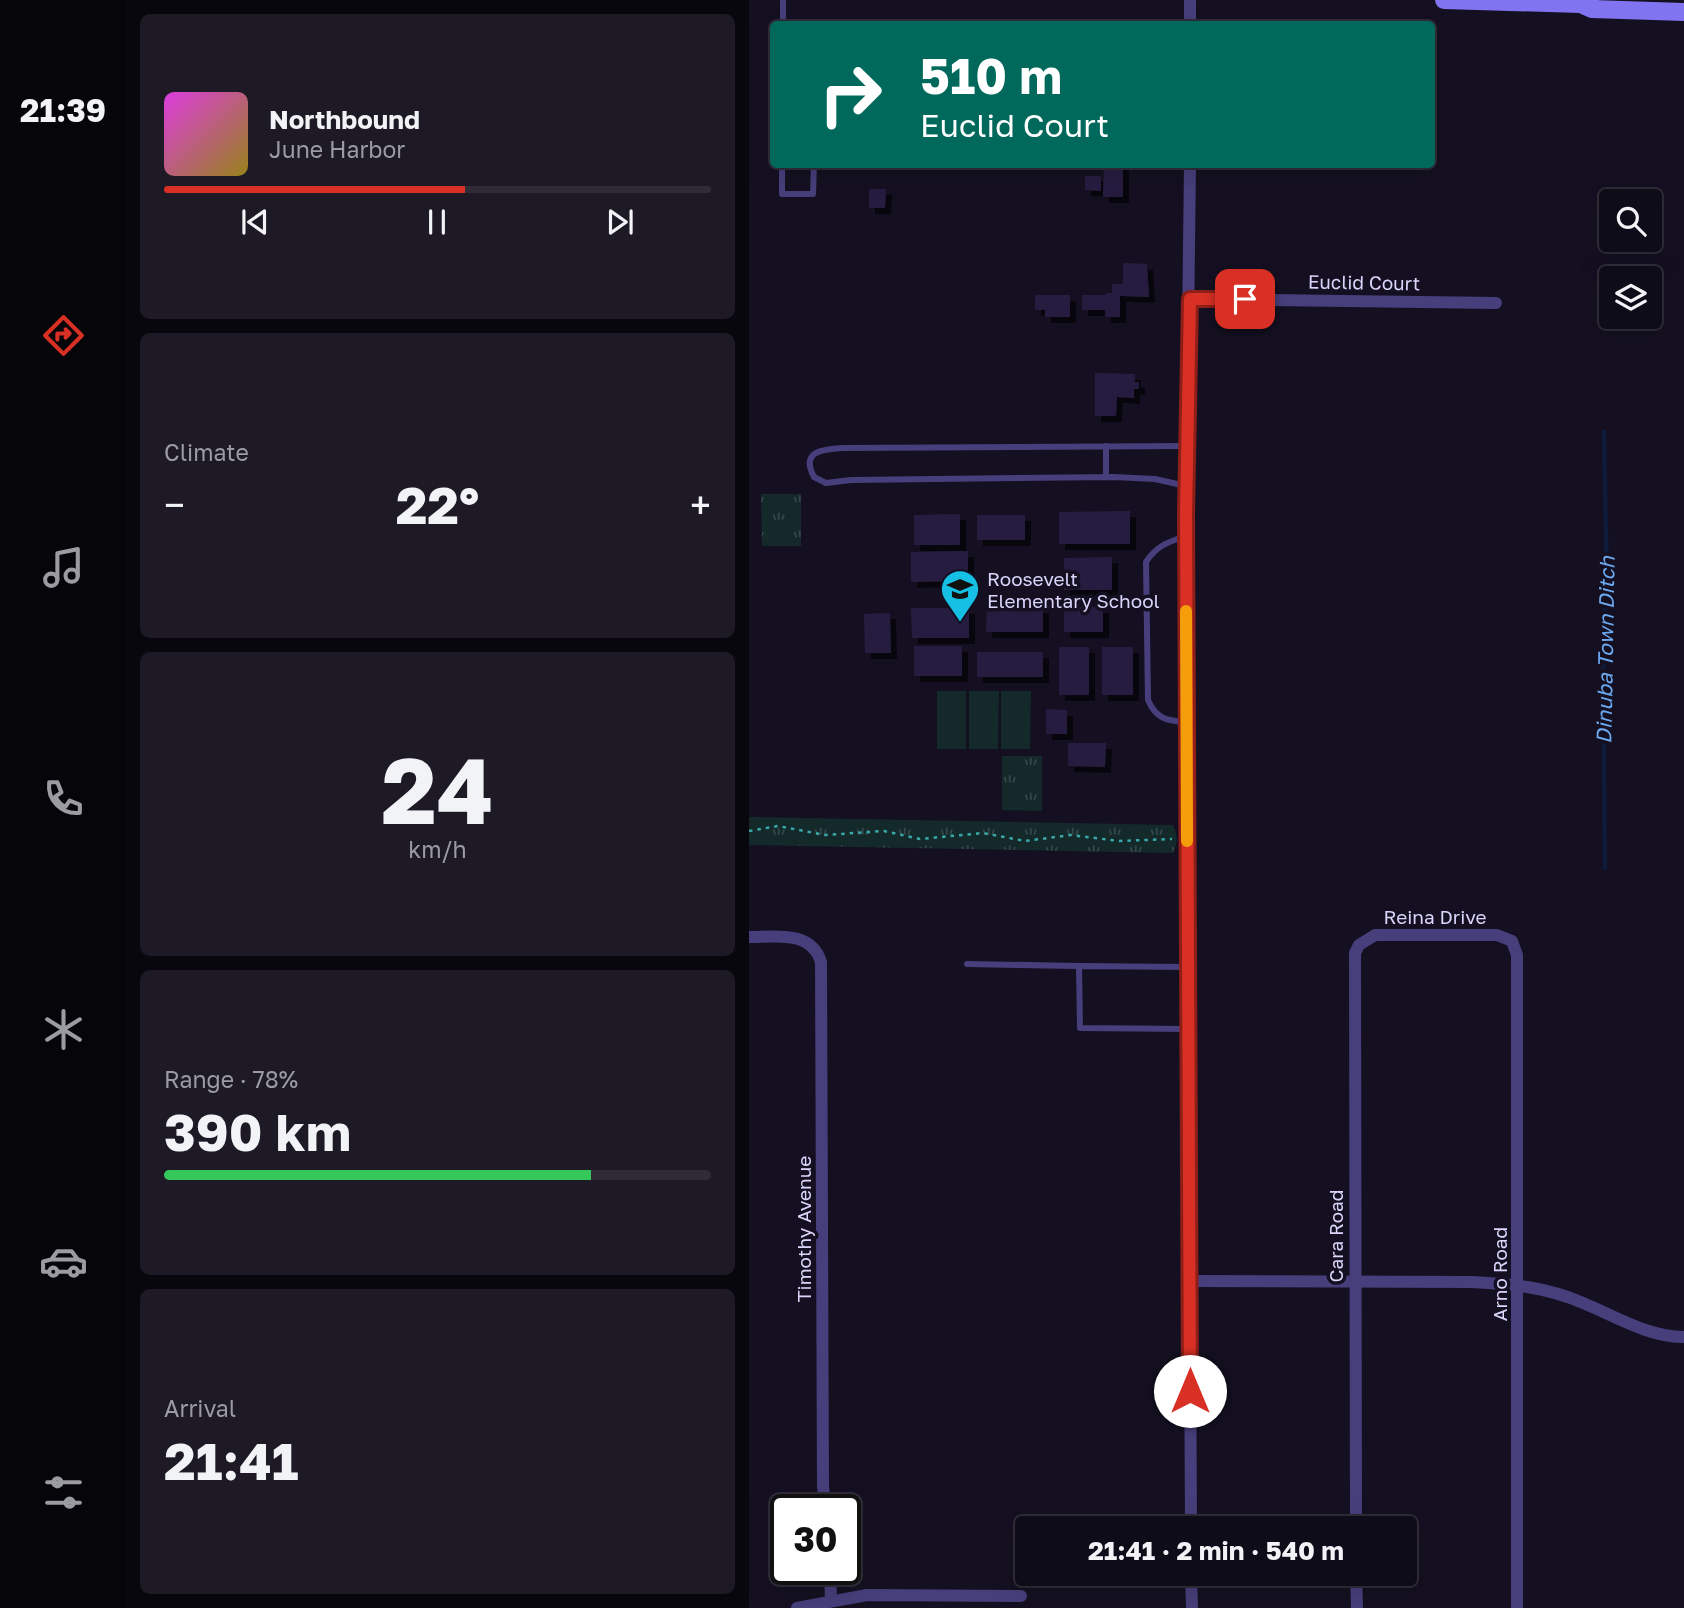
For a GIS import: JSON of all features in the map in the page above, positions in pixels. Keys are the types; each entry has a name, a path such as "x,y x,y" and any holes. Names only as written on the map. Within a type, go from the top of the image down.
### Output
{"street":[{"path":"1190,0 1190,21"},
{"path":"1444,0 1585,2 1591,9 1684,12"},
{"path":"1190,168 1186,536 1191,1516"},
{"name":"Euclid Court","path":"1190,299 1496,303"},
{"name":"Reina Drive","path":"1359,945 1374,935 1497,935 1512,941"},
{"name":"Timothy Avenue","path":"749,937 797,938 816,950 822,970 825,1494"},
{"name":"Arno Road","path":"1512,941 1517,955 1517,1608"},
{"name":"Cara Road","path":"1356,1516 1354,961 1359,945"},
{"path":"1189,1281 1518,1284 1562,1295 1654,1332 1684,1337"},
{"path":"830,1585 831,1601"},
{"path":"1191,1586 1192,1608"},
{"path":"1356,1586 1357,1608"},
{"path":"797,1608 886,1595 1021,1596"}],"lane":[{"path":"783,0 783,21"},
{"path":"782,168 782,194 813,194 814,168"},
{"path":"1106,446 1106,477"},
{"path":"1186,446 843,448 819,450 809,463 814,477 819,481 835,482 1106,477 1155,479 1186,486"},
{"path":"1186,536 1165,542 1153,551 1146,562 1148,700 1152,710 1164,720 1187,722"},
{"path":"967,964 1188,967"},
{"path":"1079,966 1080,1028 1188,1028"}],"path":[{"path":"749,831 778,826 825,835 884,831 920,839 983,833 1025,841 1071,835 1127,842 1173,839"}],"green space":[{"path":"761,494 801,494 801,546 762,546"},
{"path":"937,691 966,691 966,749 937,749"},
{"path":"969,691 999,691 998,749 969,749"},
{"path":"1001,691 1031,691 1030,749 1001,749"},
{"path":"1002,756 1042,756 1042,811 1002,810"},
{"path":"749,817 1173,825 1177,839 1173,853 749,845"}],"building":[{"path":"1104,168 1123,168 1123,197 1103,197"},
{"path":"1085,176 1101,176 1101,191 1085,190"},
{"path":"869,189 886,189 885,208 869,208"},
{"path":"1123,263 1147,264 1149,297 1120,296 1120,317 1105,317 1105,310 1082,310 1082,295 1105,295 1112,293 1112,284 1123,284"},
{"path":"1035,295 1070,295 1070,317 1045,317 1045,310 1035,310"},
{"path":"1095,373 1135,374 1135,382 1139,382 1139,389 1134,389 1134,398 1117,397 1116,416 1095,416"},
{"path":"1130,511 1130,544 1059,544 1059,512"},
{"path":"960,514 960,545 914,545 914,515"},
{"path":"977,515 1025,515 1025,540 977,540"},
{"path":"968,551 968,581 911,582 911,552"},
{"path":"1112,557 1112,590 1064,590 1064,558"},
{"path":"987,607 1043,607 1043,632 986,632"},
{"path":"1064,607 1103,607 1103,632 1064,632"},
{"path":"911,608 969,608 969,638 912,638"},
{"path":"890,613 891,653 865,653 864,614"},
{"path":"914,646 962,646 962,676 914,676"},
{"path":"1059,647 1089,647 1089,695 1059,695"},
{"path":"1102,647 1133,647 1133,695 1102,695"},
{"path":"977,652 1043,652 1043,677 977,677"},
{"path":"1046,709 1067,710 1067,734 1046,734"},
{"path":"1068,743 1106,743 1105,767 1068,766"}],"waterway":[{"name":"Dinuba Town Ditch","path":"1604,432 1607,589 1601,641 1605,868"}],"slow traffic":[{"path":"1186,611 1187,841"}],"place":[{"name":"Roosevelt Elementary School","path":"960,623"}],"route":[{"path":"1190,1391 1186,514 1190,299 1245,299"}]}
